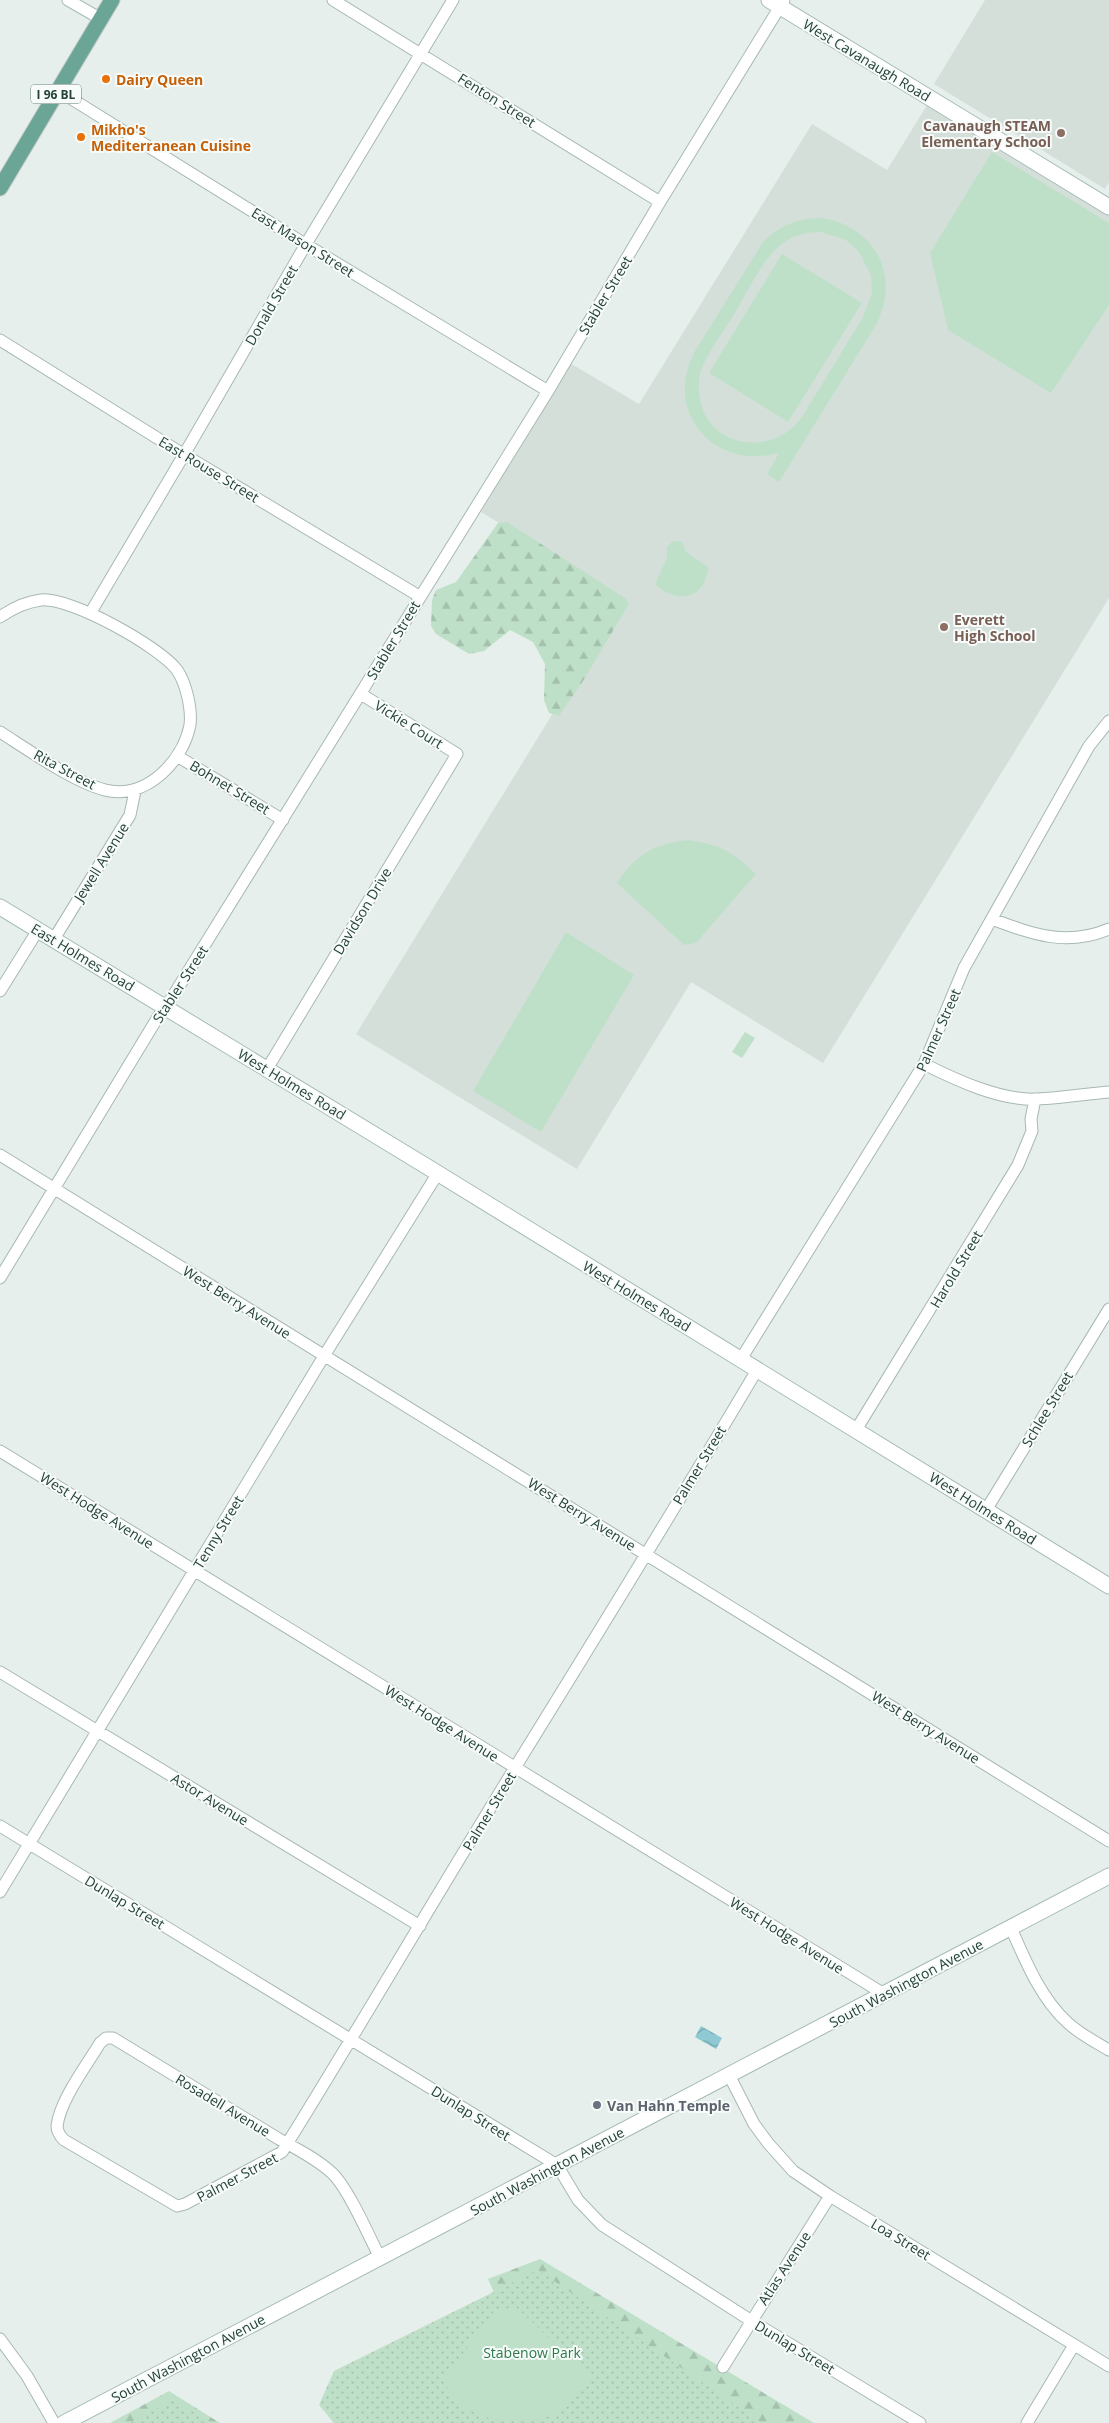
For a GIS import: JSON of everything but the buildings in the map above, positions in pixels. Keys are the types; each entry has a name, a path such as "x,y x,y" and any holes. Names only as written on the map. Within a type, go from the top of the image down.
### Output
{"main road":[{"name":"I 96 BL","path":"0,188 112,0"}],"street":[{"path":"68,0 101,19"},
{"name":"Fenton Street","path":"333,0 660,202"},
{"name":"Donald Street","path":"91,612 186,454 306,244 453,0"},
{"name":"Stabler Street","path":"0,1278 548,391 777,2"},
{"name":"West Cavanaugh Road","path":"777,2 1109,207"},
{"name":"East Mason Street","path":"59,91 548,391"},
{"name":"East Rouse Street","path":"0,340 420,596"},
{"path":"0,617 19,605 43,600 61,602 91,612 164,657 177,671 187,695 190,724 176,756 153,781 135,791"},
{"name":"Vickie Court","path":"361,694 457,754"},
{"name":"Palmer Street","path":"740,1359 924,1064 964,968 1089,746 1109,721"},
{"name":"Rita Street","path":"0,732 91,785 110,791 135,791"},
{"name":"Davidson Drive","path":"267,1069 457,754"},
{"name":"Bohnet Street","path":"176,756 283,820"},
{"name":"Jewell Avenue","path":"54,939 130,816 135,791"},
{"name":"East Holmes Road","path":"0,907 166,1007"},
{"path":"992,919 1036,935 1072,938 1109,929"},
{"path":"0,990 38,930"},
{"name":"West Holmes Road","path":"166,1007 986,1510 1107,1581"},
{"path":"924,1064 952,1078 1009,1097 1035,1100 1109,1092"},
{"name":"Harold Street","path":"856,1430 1018,1165 1032,1131 1031,1119 1035,1100"},
{"name":"West Berry Avenue","path":"0,1155 1109,1841"},
{"name":"Tenny Street","path":"0,1892 324,1356 438,1173"},
{"name":"Schlee Street","path":"986,1510 1109,1309"},
{"name":"Palmer Street","path":"178,2206 277,2156 287,2144 515,1768 604,1627 757,1370"},
{"name":"West Hodge Avenue","path":"0,1451 884,1994"},
{"name":"Astor Avenue","path":"0,1672 420,1926"},
{"name":"Dunlap Street","path":"0,1826 352,2039 557,2166 578,2200 602,2225 750,2320 920,2423"},
{"name":"South Washington Avenue","path":"64,2423 1109,1876"},
{"path":"1010,1928 1050,2003 1066,2022 1109,2050"},
{"name":"Rosadell Avenue","path":"178,2206 72,2145 59,2134 57,2127 65,2102 100,2043 106,2038 112,2038 324,2166 340,2182 380,2258"},
{"name":"Loa Street","path":"729,2076 754,2124 793,2171 830,2196 1109,2366"},
{"name":"Atlas Avenue","path":"723,2367 750,2320 830,2196"},
{"path":"0,2339 27,2376 54,2423"},
{"path":"1027,2423 1074,2345"}],"shaded area":[{"name":"Cavanaugh STEAM Elementary School","path":"985,0 1109,0 1109,182 1105,189 934,84"},
{"path":"929,102 1109,212 1109,598 823,1063 691,982 577,1169 356,1034 623,599 481,512 546,405 568,362 639,404 812,124 887,170"}],"green space":[{"path":"992,152 1109,223 1109,305 1051,393 948,330 930,253"},
{"path":"822,218 841,223 857,232 869,243 879,256 884,272 886,289 883,307 876,325 779,482 767,474 779,453 755,456 734,453 715,445 700,432 690,415 685,395 686,374 695,351 763,242 776,231 797,221","holes":["821,232 846,240 859,252 871,275 872,293 863,317 802,417 789,431 773,439 757,442 740,441 725,435 712,425 703,410 699,391 699,378 713,346 755,278 775,251 795,236"]},
{"path":"782,254 862,303 788,422 709,373"},
{"path":"507,522 625,598 629,604 583,681 559,716 549,713 544,700 545,664 533,642 510,630 484,651 469,654 436,634 431,626 432,600 436,590 456,582 498,523"},
{"path":"679,541 683,543 686,552 708,567 702,586 696,592 680,596 663,590 655,584 667,558 667,547 672,542"},
{"path":"688,840 709,844 733,854 756,874 696,943 684,945 617,883 631,865 647,852 665,844"},
{"path":"566,932 634,975 541,1132 473,1091"},
{"path":"745,1032 755,1038 742,1058 732,1052"},
{"path":"540,2259 814,2423 642,2423 497,2299 488,2279"},
{"name":"Stabenow Park","path":"538,2270 762,2423 334,2423 319,2405 334,2371"},
{"path":"516,2307 591,2378 567,2407 538,2421 491,2419 461,2407 448,2390 444,2379 495,2310"},
{"path":"169,2391 220,2423 110,2423"},
{"path":"173,2400 211,2423 129,2423"}],"water":[{"path":"701,2026 722,2038 716,2049 695,2037"}],"place":[{"name":"Dairy Queen","path":"106,79"},
{"name":"Cavanaugh STEAM Elementary School","path":"1061,133"},
{"name":"Mikho's Mediterranean Cuisine","path":"81,137"},
{"name":"Everett High School","path":"944,627"},
{"name":"Van Hahn Temple","path":"597,2105"}]}
